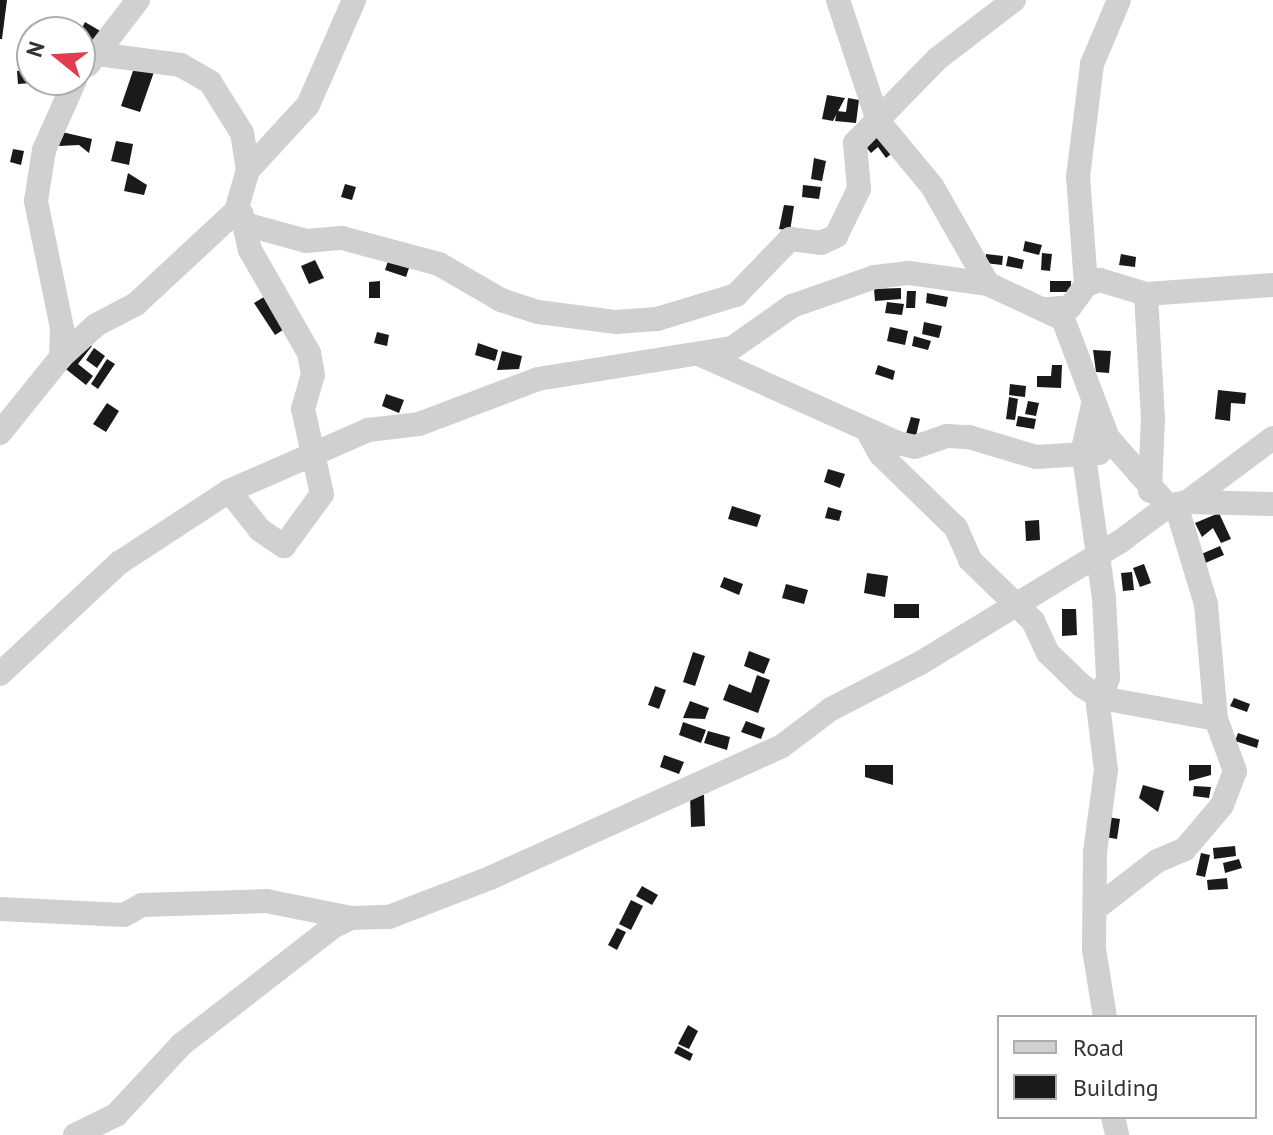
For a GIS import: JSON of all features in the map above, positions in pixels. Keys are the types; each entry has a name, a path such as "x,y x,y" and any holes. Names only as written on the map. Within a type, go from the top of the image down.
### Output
{"street":[{"path":"138,0 98,54 181,65 210,82 242,133 248,170 242,218 250,250 309,353 313,375 303,409 314,456 320,504 284,546 260,530 229,491"},
{"path":"248,170 308,105 354,0"},
{"path":"838,0 878,121 932,186 988,284"},
{"path":"242,218 306,241 342,238 439,264 501,300 538,312 616,322 657,319 736,295 790,239 821,243 836,236 859,189 855,143 937,59 1014,0"},
{"path":"1086,285 1078,177 1092,64 1119,0"},
{"path":"61,357 62,328 36,201 44,150 68,96"},
{"path":"0,433 61,357 96,325 136,304 242,218"},
{"path":"0,674 119,563 229,491 368,430 419,424 567,371 701,355 732,348 816,295 875,277 909,273 988,284 1048,309 1071,332 1093,405 1118,451 1170,501 1273,504"},
{"path":"1048,309 1070,307 1086,285 1100,280 1146,294 1273,285"},
{"path":"1095,909 1157,861 1185,849 1222,805 1235,771 1216,719 1206,604 1170,501 1153,418 1146,294"},
{"path":"701,355 868,432 915,447 947,436 969,437 1036,457 1118,451"},
{"path":"1093,405 1084,454 1108,678 1097,720 1106,770 1095,909 1094,968 1105,1015"},
{"path":"868,432 881,455 956,528 970,560 1033,621 1048,653 1101,698 1216,719"},
{"path":"0,909 124,915 142,905 266,901 351,918 407,911 782,746 831,709 1016,605 1170,501 1273,438"},
{"path":"75,1135 116,1115 232,1003 351,918"}],"building":[{"path":"0,0 7,0 2,39 0,39"},
{"path":"96,28 102,32 96,42"},
{"path":"136,62 155,69 140,112 121,106"},
{"path":"827,95 845,98 833,121 822,119"},
{"path":"848,98 859,100 856,123 835,121 837,111 846,112"},
{"path":"62,132 92,139 89,153 79,145 59,146"},
{"path":"881,134 895,151 886,158 878,147 871,153 865,146"},
{"path":"116,141 133,144 129,165 111,161"},
{"path":"13,149 24,151 21,165 10,162"},
{"path":"814,158 826,161 822,181 811,179"},
{"path":"128,173 147,185 144,195 124,191"},
{"path":"345,184 356,187 352,200 341,197"},
{"path":"803,185 821,187 819,199 802,197"},
{"path":"784,205 794,206 790,231 779,229"},
{"path":"1025,241 1042,245 1039,255 1023,251"},
{"path":"1042,253 1052,254 1050,271 1041,270"},
{"path":"986,254 1003,256 1002,265 985,263"},
{"path":"1121,254 1136,257 1135,267 1119,265"},
{"path":"1008,256 1024,260 1022,269 1006,266"},
{"path":"315,260 324,278 309,284 301,266"},
{"path":"388,261 409,268 406,277 385,270"},
{"path":"380,281 380,298 369,298 369,282"},
{"path":"1050,281 1071,281 1071,292 1050,292"},
{"path":"901,288 901,299 875,301 874,289"},
{"path":"907,291 916,291 915,308 906,308"},
{"path":"927,293 948,297 946,307 926,303"},
{"path":"269,294 289,326 275,335 254,303"},
{"path":"887,302 904,304 902,315 885,313"},
{"path":"924,322 942,326 939,338 922,334"},
{"path":"890,327 908,331 905,345 887,341"},
{"path":"377,332 389,335 387,346 374,343"},
{"path":"914,336 931,341 928,350 912,346"},
{"path":"82,339 92,346 78,364 93,376 86,385 62,366"},
{"path":"478,343 498,350 495,361 475,355"},
{"path":"94,348 105,356 97,368 86,360"},
{"path":"1093,350 1111,351 1109,373 1096,372"},
{"path":"502,351 522,356 519,369 497,370"},
{"path":"107,359 115,364 98,389 91,384"},
{"path":"878,365 895,371 893,380 875,374"},
{"path":"1052,365 1062,365 1061,388 1037,387 1037,376 1051,376"},
{"path":"1010,384 1026,386 1025,397 1009,395"},
{"path":"1218,390 1246,393 1245,404 1231,403 1230,421 1215,419"},
{"path":"386,394 404,400 399,413 382,406"},
{"path":"1009,397 1018,399 1015,420 1006,419"},
{"path":"1028,401 1039,403 1036,416 1025,414"},
{"path":"107,403 119,411 106,432 93,424"},
{"path":"1018,416 1036,419 1034,429 1016,426"},
{"path":"911,417 920,419 915,440 905,437"},
{"path":"828,469 845,474 840,488 824,482"},
{"path":"732,506 761,515 757,527 728,519"},
{"path":"828,507 842,511 839,521 825,518"},
{"path":"1219,513 1231,539 1221,543 1213,528 1202,537 1195,523"},
{"path":"1039,520 1040,540 1026,541 1025,521"},
{"path":"1220,546 1224,555 1203,564 1199,555"},
{"path":"1144,564 1151,583 1140,587 1133,568"},
{"path":"1132,572 1134,590 1123,591 1121,573"},
{"path":"867,573 888,576 885,597 864,593"},
{"path":"724,577 743,584 739,595 720,587"},
{"path":"786,584 808,590 804,604 782,598"},
{"path":"894,604 919,604 919,618 894,618"},
{"path":"1062,609 1076,609 1077,635 1062,636"},
{"path":"749,651 770,659 764,674 744,666"},
{"path":"693,652 705,656 695,686 683,682"},
{"path":"757,675 770,680 758,713 723,700 729,684 751,693"},
{"path":"655,686 666,690 659,709 648,705"},
{"path":"1234,698 1250,704 1247,712 1230,706"},
{"path":"690,701 709,708 705,719 683,718"},
{"path":"746,721 765,728 761,739 741,732"},
{"path":"683,722 706,730 701,743 679,735"},
{"path":"708,731 730,737 727,750 704,743"},
{"path":"1238,733 1259,740 1257,748 1235,741"},
{"path":"664,755 684,762 679,774 660,767"},
{"path":"865,765 893,765 893,785 865,777"},
{"path":"1189,765 1211,765 1211,775 1189,781"},
{"path":"1143,785 1164,791 1158,812 1139,798"},
{"path":"1194,786 1211,787 1209,798 1193,796"},
{"path":"690,795 704,795 705,826 691,827"},
{"path":"1107,817 1120,819 1117,839 1105,837"},
{"path":"1235,846 1236,856 1214,859 1213,848"},
{"path":"1201,853 1210,855 1205,877 1196,875"},
{"path":"1239,859 1242,868 1225,873 1223,863"},
{"path":"1227,878 1228,889 1208,890 1207,880"},
{"path":"642,886 658,895 652,905 636,896"},
{"path":"631,900 643,906 631,930 619,924"},
{"path":"617,928 626,932 617,950 608,945"},
{"path":"688,1025 698,1031 689,1049 678,1044"},
{"path":"678,1046 693,1054 690,1061 674,1053"}]}
